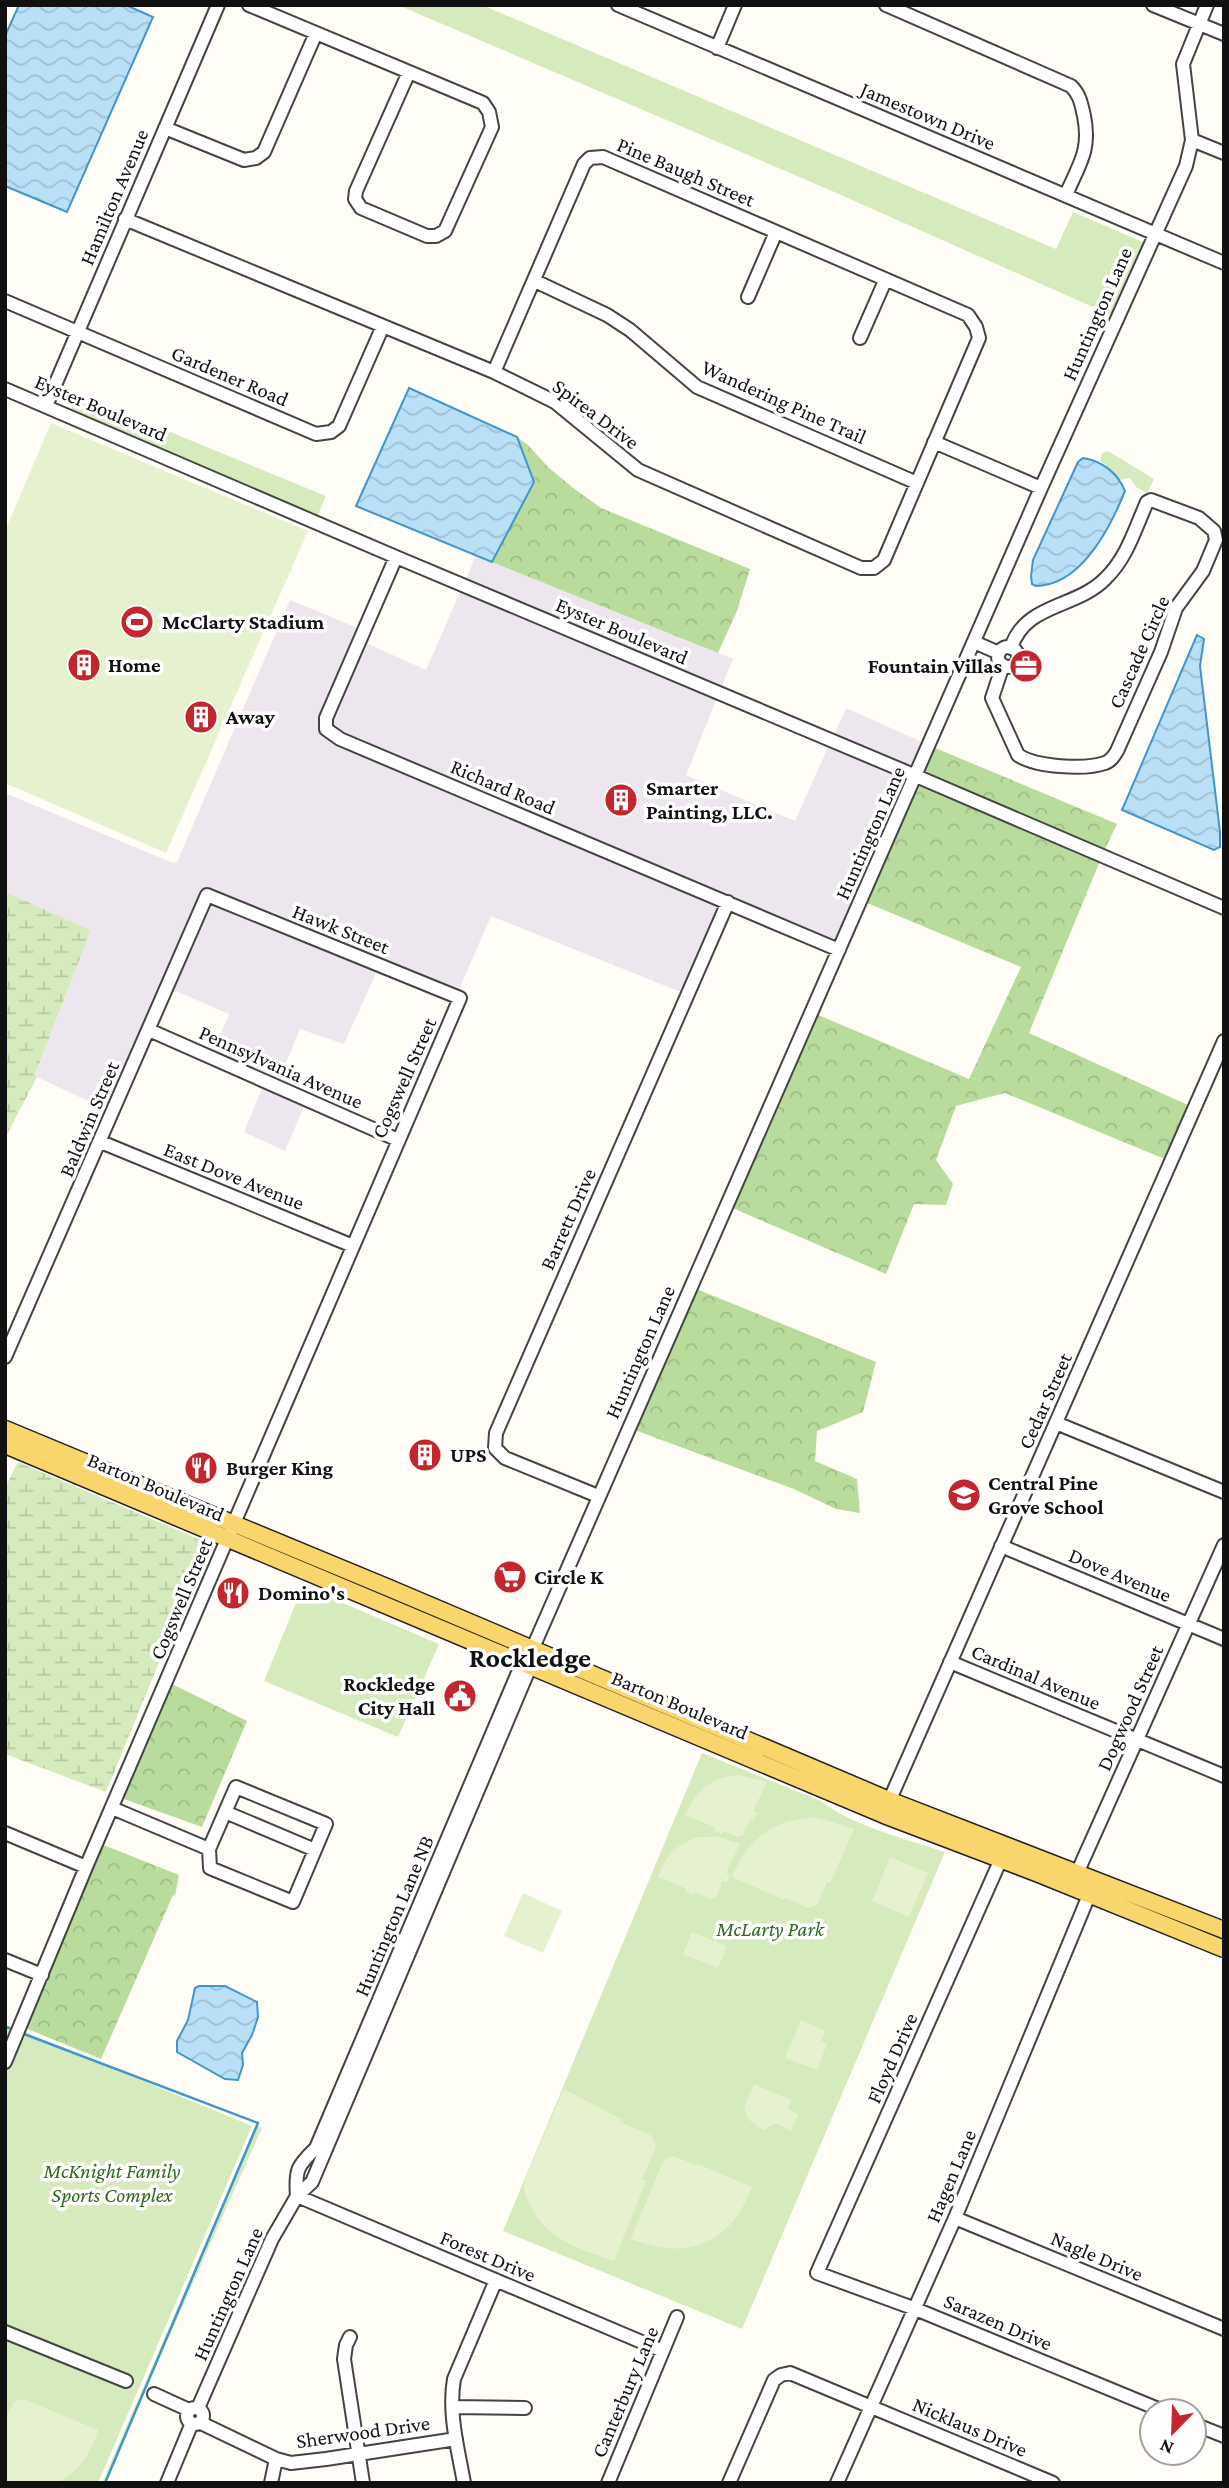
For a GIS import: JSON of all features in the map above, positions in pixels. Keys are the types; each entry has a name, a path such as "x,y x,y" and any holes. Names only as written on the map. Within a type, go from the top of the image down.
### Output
{"main road":[{"name":"Barton Boulevard","path":"5,1429 389,1588 529,1659"},
{"name":"Barton Boulevard","path":"5,1445 382,1604 529,1659 887,1807 1074,1880 1224,1949"},
{"path":"34,1457 62,1458 68,1455"},
{"path":"84,1479 132,1490 142,1486"},
{"path":"382,1604 389,1588"},
{"name":"Barton Boulevard","path":"887,1807 1001,1859 1074,1880"},
{"name":"Barton Boulevard","path":"1093,1888 1224,1930"}],"street":[{"name":"Hamilton Avenue","path":"46,406 218,5"},
{"path":"250,5 483,103 489,112 492,127 445,231 436,236 427,236 361,208 355,199 356,191 409,72"},
{"name":"Jamestown Drive","path":"618,5 1224,263"},
{"path":"717,48 735,5"},
{"path":"886,5 1071,86 1080,95 1088,135 1087,146 1066,195"},
{"path":"1153,5 1224,34"},
{"name":"Huntington Lane","path":"529,1659 1041,488 1186,166 1192,140 1183,64 1207,5"},
{"path":"165,128 244,160 256,158 264,152 316,33"},
{"path":"1192,140 1224,153"},
{"name":"Pine Baugh Street","path":"494,372 584,164 590,158 603,157 968,316 976,327"},
{"name":"Spirea Drive","path":"125,219 494,372 555,402 638,470 861,568 874,568 884,559 979,338 976,327"},
{"path":"748,297 776,232"},
{"name":"Wandering Pine Trail","path":"535,281 619,322 697,387 917,482"},
{"path":"860,338 885,281"},
{"name":"Gardener Road","path":"5,301 316,433 331,432 338,426 383,326"},
{"name":"Eyster Boulevard","path":"5,389 1224,908"},
{"path":"934,442 1041,488"},
{"name":"Cascade Circle","path":"1151,500 1199,518 1214,531 1216,540 1203,571 1176,608 1161,652 1117,751 1105,763 1078,766 1037,764 1018,755 992,698 1004,655 1019,629 1027,621 1087,593 1105,579 1127,550 1147,502 1151,500"},
{"name":"Richard Road","path":"396,557 326,718 326,729 340,739 839,950"},
{"path":"974,642 1004,655"},
{"name":"Hawk Street","path":"207,895 460,998"},
{"name":"Baldwin Street","path":"5,1357 207,895"},
{"name":"Barrett Drive","path":"598,1496 505,1458 495,1448 496,1433 728,902"},
{"name":"Cogswell Street","path":"5,2062 86,1867 460,998"},
{"name":"Pennsylvania Avenue","path":"149,1030 398,1140"},
{"name":"Cedar Street","path":"887,1807 1224,1041"},
{"name":"East Dove Avenue","path":"101,1142 352,1246"},
{"path":"1056,1423 1224,1492"},
{"name":"Dogwood Street","path":"1074,1880 1224,1545"},
{"name":"Dove Avenue","path":"1001,1546 1224,1639"},
{"name":"Huntington Lane NB","path":"297,2196 295,2177 300,2164 316,2148 529,1659"},
{"name":"Cardinal Avenue","path":"950,1662 1224,1776"},
{"path":"236,1787 326,1824 293,1902 210,1868 209,1849 225,1812 236,1787"},
{"path":"112,1808 209,1849"},
{"path":"225,1812 315,1850"},
{"path":"5,1833 86,1867"},
{"name":"Floyd Drive","path":"817,2273 1001,1859"},
{"name":"Hagen Lane","path":"837,2483 955,2218 1093,1888"},
{"path":"5,1960 42,1975"},
{"name":"Huntington Lane","path":"194,2409 272,2239 297,2196"},
{"name":"Forest Drive","path":"297,2196 663,2351"},
{"name":"Nagle Drive","path":"955,2218 1224,2329"},
{"name":"Sarazen Drive","path":"817,2273 913,2308 1138,2401"},
{"path":"464,2483 456,2439 454,2379 496,2280"},
{"name":"Canterbury Lane","path":"608,2483 677,2317"},
{"path":"5,2332 126,2381"},
{"path":"350,2337 344,2359 363,2483"},
{"name":"Nicklaus Drive","path":"729,2483 774,2380 790,2373 1053,2483"},
{"path":"155,2394 194,2409 203,2416 196,2423 167,2483"},
{"path":"453,2407 525,2408"},
{"name":"Sherwood Drive","path":"196,2423 276,2459 291,2463 456,2439"},
{"path":"271,2483 276,2459"}],"shaded area":[{"path":"476,555 733,659 721,688 465,581"},
{"path":"461,590 717,698 686,775 795,821 829,745 907,777 837,943 342,735 331,726 331,719 364,642 426,670"},
{"path":"290,600 360,629 322,729 722,905 683,993 491,916 458,992 205,889 109,1111 35,1076 91,930 5,892 5,793 173,863 177,862"},
{"path":"846,708 922,742 911,768 834,735"},
{"path":"210,901 454,1001 453,1003 376,973 344,1044 300,1029 280,1077 310,1092 308,1095 213,1053 229,1014 171,989"},
{"path":"263,1086 305,1104 285,1151 244,1132"}],"green space":[{"path":"398,5 482,5 1056,249 1073,212 1145,243 1113,316 832,191"},
{"path":"78,394 326,496 317,517 70,411"},
{"name":"McClarty Stadium","path":"51,423 308,531 166,853 5,783 5,531"},
{"path":"517,437 548,467 601,508 750,569 737,611 718,653 492,562 534,482"},
{"path":"1108,451 1154,479 1147,493 1136,487 1130,478 1120,480 1109,473 1108,467 1100,461 1102,453"},
{"path":"933,747 1117,824 1104,851 922,773"},
{"path":"918,782 1100,861 1029,1033 1190,1106 1167,1160 1005,1093 956,1106 936,1160 953,1184 946,1205 914,1204 886,1274 730,1207 816,1014 969,1079 1021,967 865,902"},
{"path":"5,892 91,930 35,1075 37,1077 5,1138"},
{"path":"694,1288 876,1362 863,1412 817,1431 815,1461 857,1479 860,1513 836,1509 794,1489 632,1429"},
{"path":"18,1462 208,1543 106,1792 5,1754 5,1488"},
{"path":"303,1586 439,1644 398,1737 264,1681"},
{"path":"170,1683 247,1721 202,1827 121,1798"},
{"name":"McLarty Park","path":"702,1753 821,1801 863,1825 945,1852 742,2329 503,2231"},
{"path":"738,1775 767,1782 753,1811 757,1813 754,1820 750,1819 743,1835 738,1837 723,1831 722,1834 714,1831 715,1827 685,1815 699,1792 712,1782"},
{"path":"818,1818 854,1829 817,1905 808,1908 732,1877 754,1841 764,1833 789,1821"},
{"path":"699,1837 719,1837 740,1844 726,1873 730,1875 727,1882 722,1881 716,1897 711,1899 695,1892 693,1895 685,1892 687,1889 658,1877 673,1851"},
{"path":"101,1844 179,1875 175,1896 173,1895 101,2059 25,2028"},
{"path":"890,1857 928,1873 909,1917 872,1901"},
{"path":"523,1893 562,1911 543,1953 504,1936"},
{"path":"692,1932 727,1946 718,1968 683,1954"},
{"path":"801,2020 825,2031 821,2041 827,2044 817,2070 785,2058"},
{"name":"McKnight Family Sports Complex","path":"5,2024 252,2126 98,2483 5,2483"},
{"path":"754,2084 791,2100 788,2109 798,2114 791,2131 776,2123 763,2130 748,2119 744,2108"},
{"path":"564,2089 621,2119 620,2122 652,2136 656,2147 642,2179 646,2181 614,2261 557,2237 539,2220 525,2193 526,2177"},
{"path":"256,2126 262,2128 102,2483"},
{"path":"673,2156 752,2187 732,2223 719,2235 688,2248 651,2245 631,2239 664,2159"},
{"path":"23,2399 98,2430 92,2447 81,2463 59,2481 40,2484 5,2483 5,2420 14,2402"}],"water":[{"path":"19,5 126,5 153,17 67,212 5,186 5,36"},
{"path":"409,388 517,437 534,482 492,562 356,506"},
{"path":"1083,458 1108,469 1125,491 1102,537 1080,565 1067,576 1036,586 1032,584 1031,576 1033,560 1078,462"},
{"path":"1197,635 1204,639 1200,666 1220,832 1220,847 1214,850 1122,810"},
{"path":"225,1986 257,2002 258,2017 242,2053 243,2065 238,2080 225,2079 177,2052 177,2041 188,2020 195,1988"}],"waterway":[{"path":"5,2027 9,2028"},
{"path":"24,2034 258,2123 105,2483"}],"place":[{"name":"McClarty Stadium","path":"137,622"},
{"name":"Home","path":"84,665"},
{"name":"Fountain Villas","path":"1026,666"},
{"name":"Away","path":"201,717"},
{"name":"Smarter Painting, LLC.","path":"621,800"},
{"name":"UPS","path":"425,1455"},
{"name":"Burger King","path":"201,1468"},
{"name":"Central Pine Grove School","path":"964,1495"},
{"name":"Circle K","path":"510,1577"},
{"name":"Domino's","path":"233,1593"},
{"name":"Rockledge City Hall","path":"460,1696"}],"district":[{"name":"Rockledge","path":"530,1657"}]}
